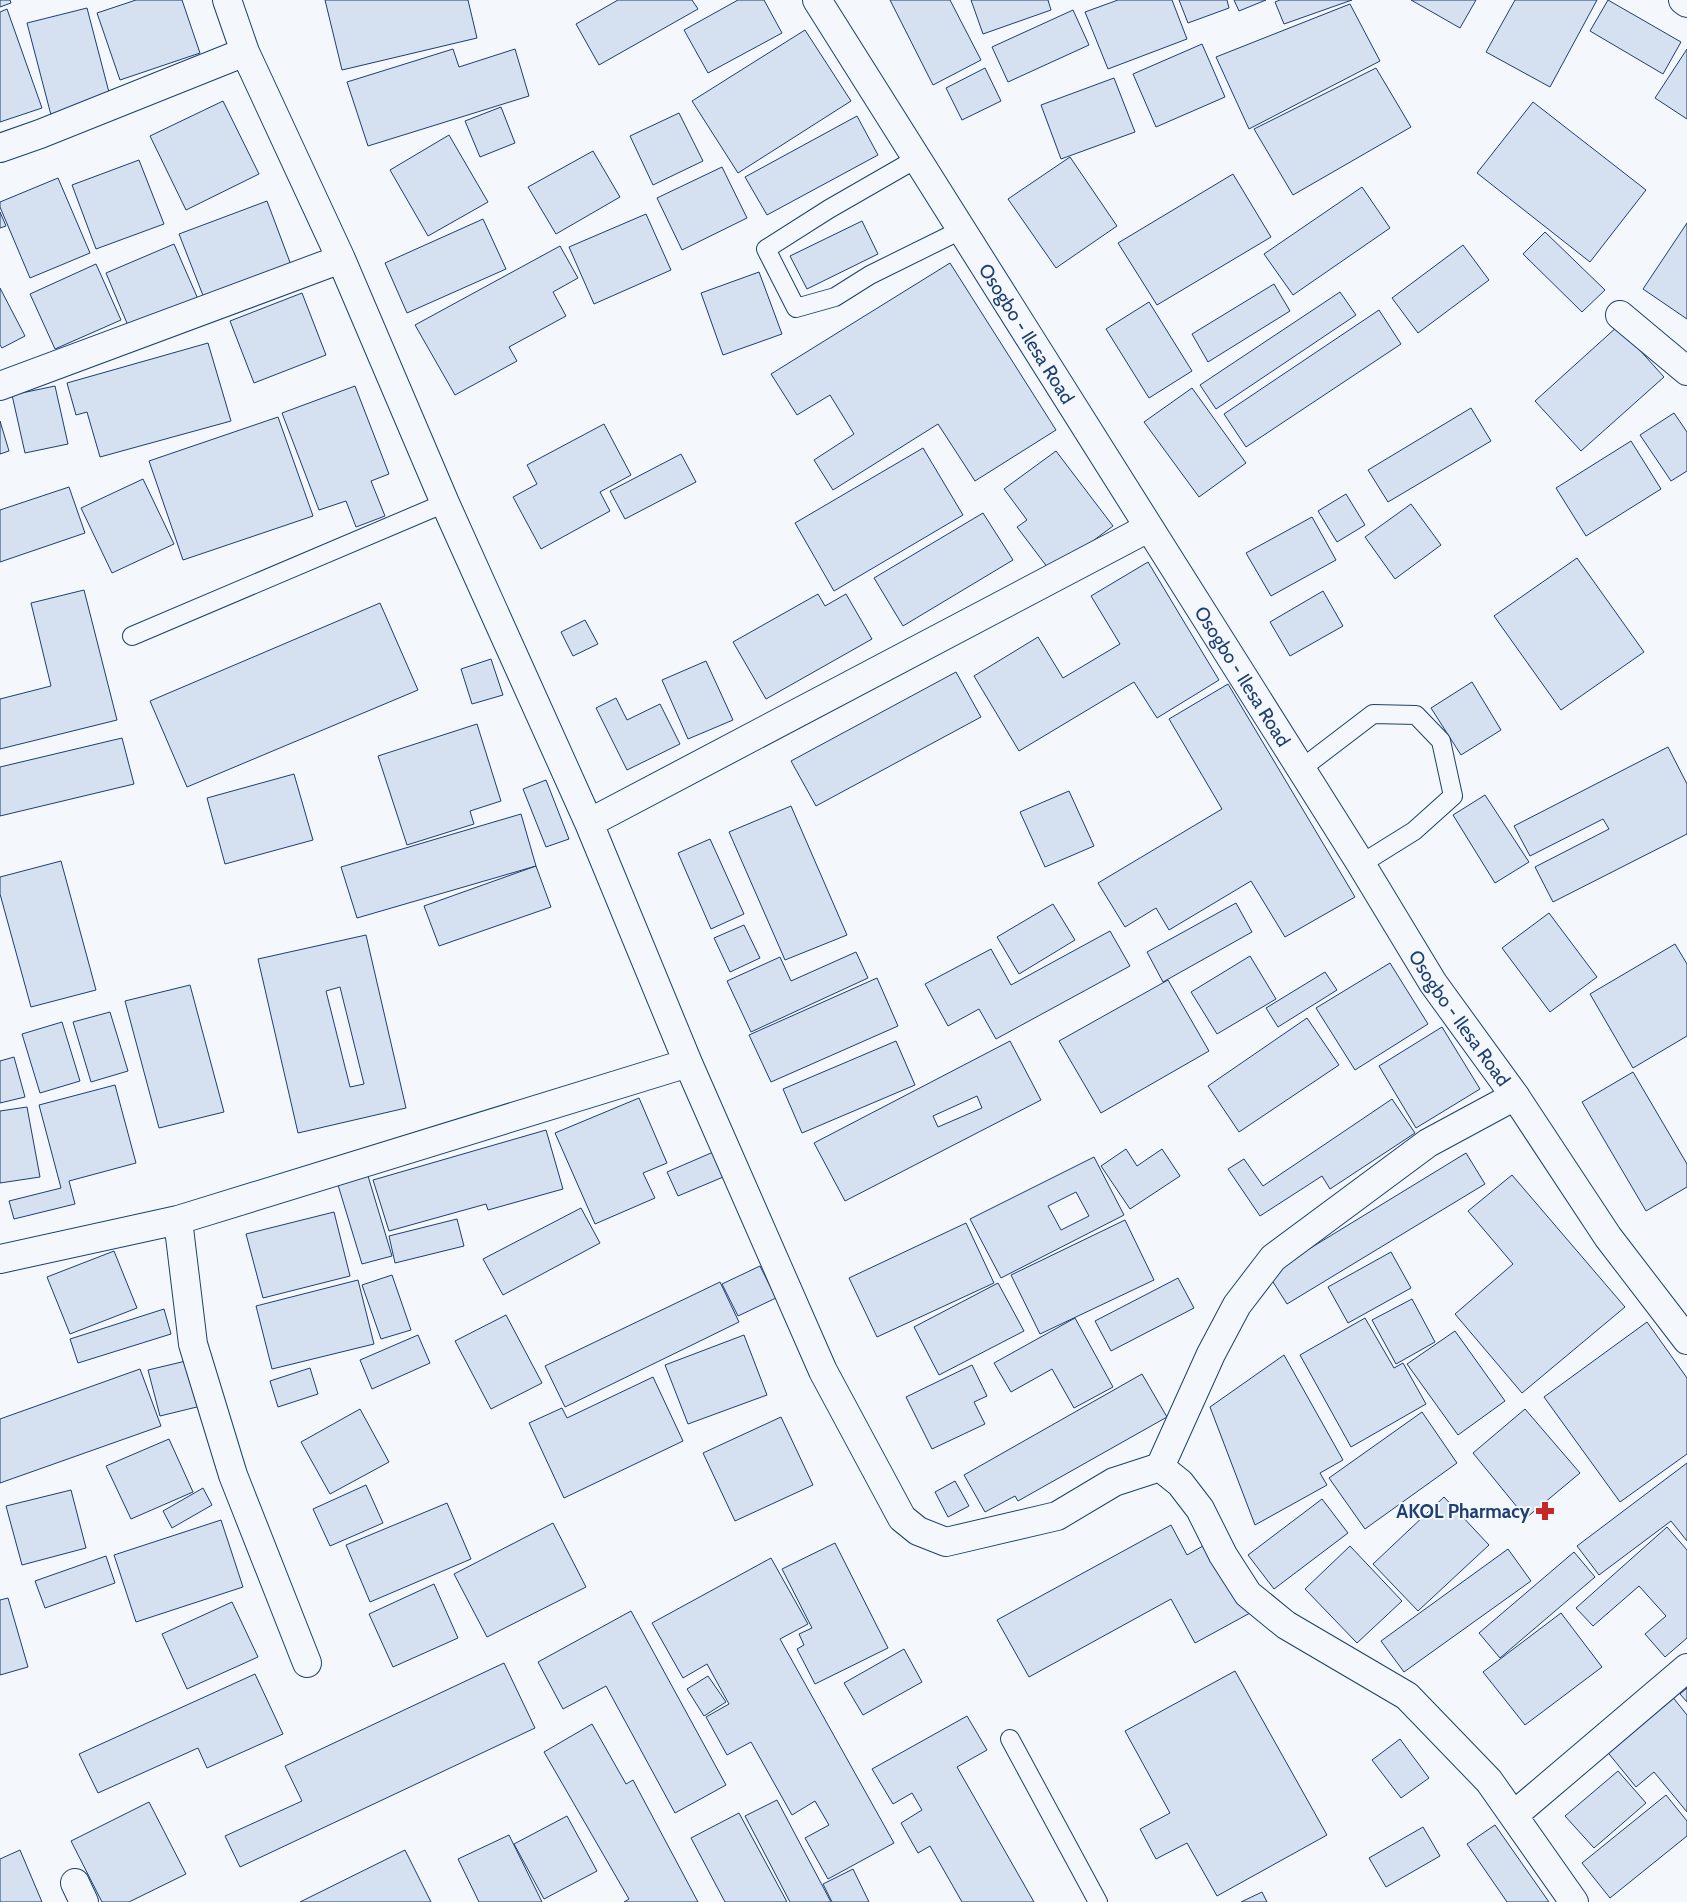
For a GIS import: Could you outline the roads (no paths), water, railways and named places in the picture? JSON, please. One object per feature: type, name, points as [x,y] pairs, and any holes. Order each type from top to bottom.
[{"type":"street","points":[[227,0],[245,52],[341,259],[445,504],[589,823],[688,1063],[823,1371],[902,1518],[918,1531],[946,1542],[1057,1516],[1114,1482],[1160,1467],[1211,1354],[1237,1305],[1273,1258],[1428,1143],[1516,1096]]},
{"type":"street","name":"Osogbo - Ilesa Road","points":[[817,0],[1361,864],[1433,983],[1516,1096],[1608,1237],[1687,1340]]},
{"type":"street","points":[[1683,0],[1687,2]]},
{"type":"street","points":[[0,148],[40,134],[245,52]]},
{"type":"street","points":[[0,386],[341,259]]},
{"type":"street","points":[[1620,315],[1687,371]]},
{"type":"street","points":[[589,823],[1148,528]]},
{"type":"street","points":[[0,1259],[178,1220],[688,1063]]},
{"type":"street","points":[[178,1220],[193,1344],[233,1475],[307,1663]]},
{"type":"street","points":[[1160,1467],[1180,1483],[1200,1509],[1223,1555],[1248,1594],[1286,1625],[1407,1696],[1490,1781],[1574,1902]]},
{"type":"street","points":[[1514,1815],[1687,1668]]},
{"type":"lane","points":[[916,159],[829,209],[766,249],[796,308],[836,297],[870,275],[961,230]]},
{"type":"lane","points":[[132,636],[445,504]]},
{"type":"lane","points":[[1301,769],[1373,714],[1416,715],[1441,741],[1452,796],[1414,831],[1361,864]]},
{"type":"lane","points":[[1010,1739],[1098,1902]]},
{"type":"place","name":"AKOL Pharmacy","points":[[1545,1511]]}]
